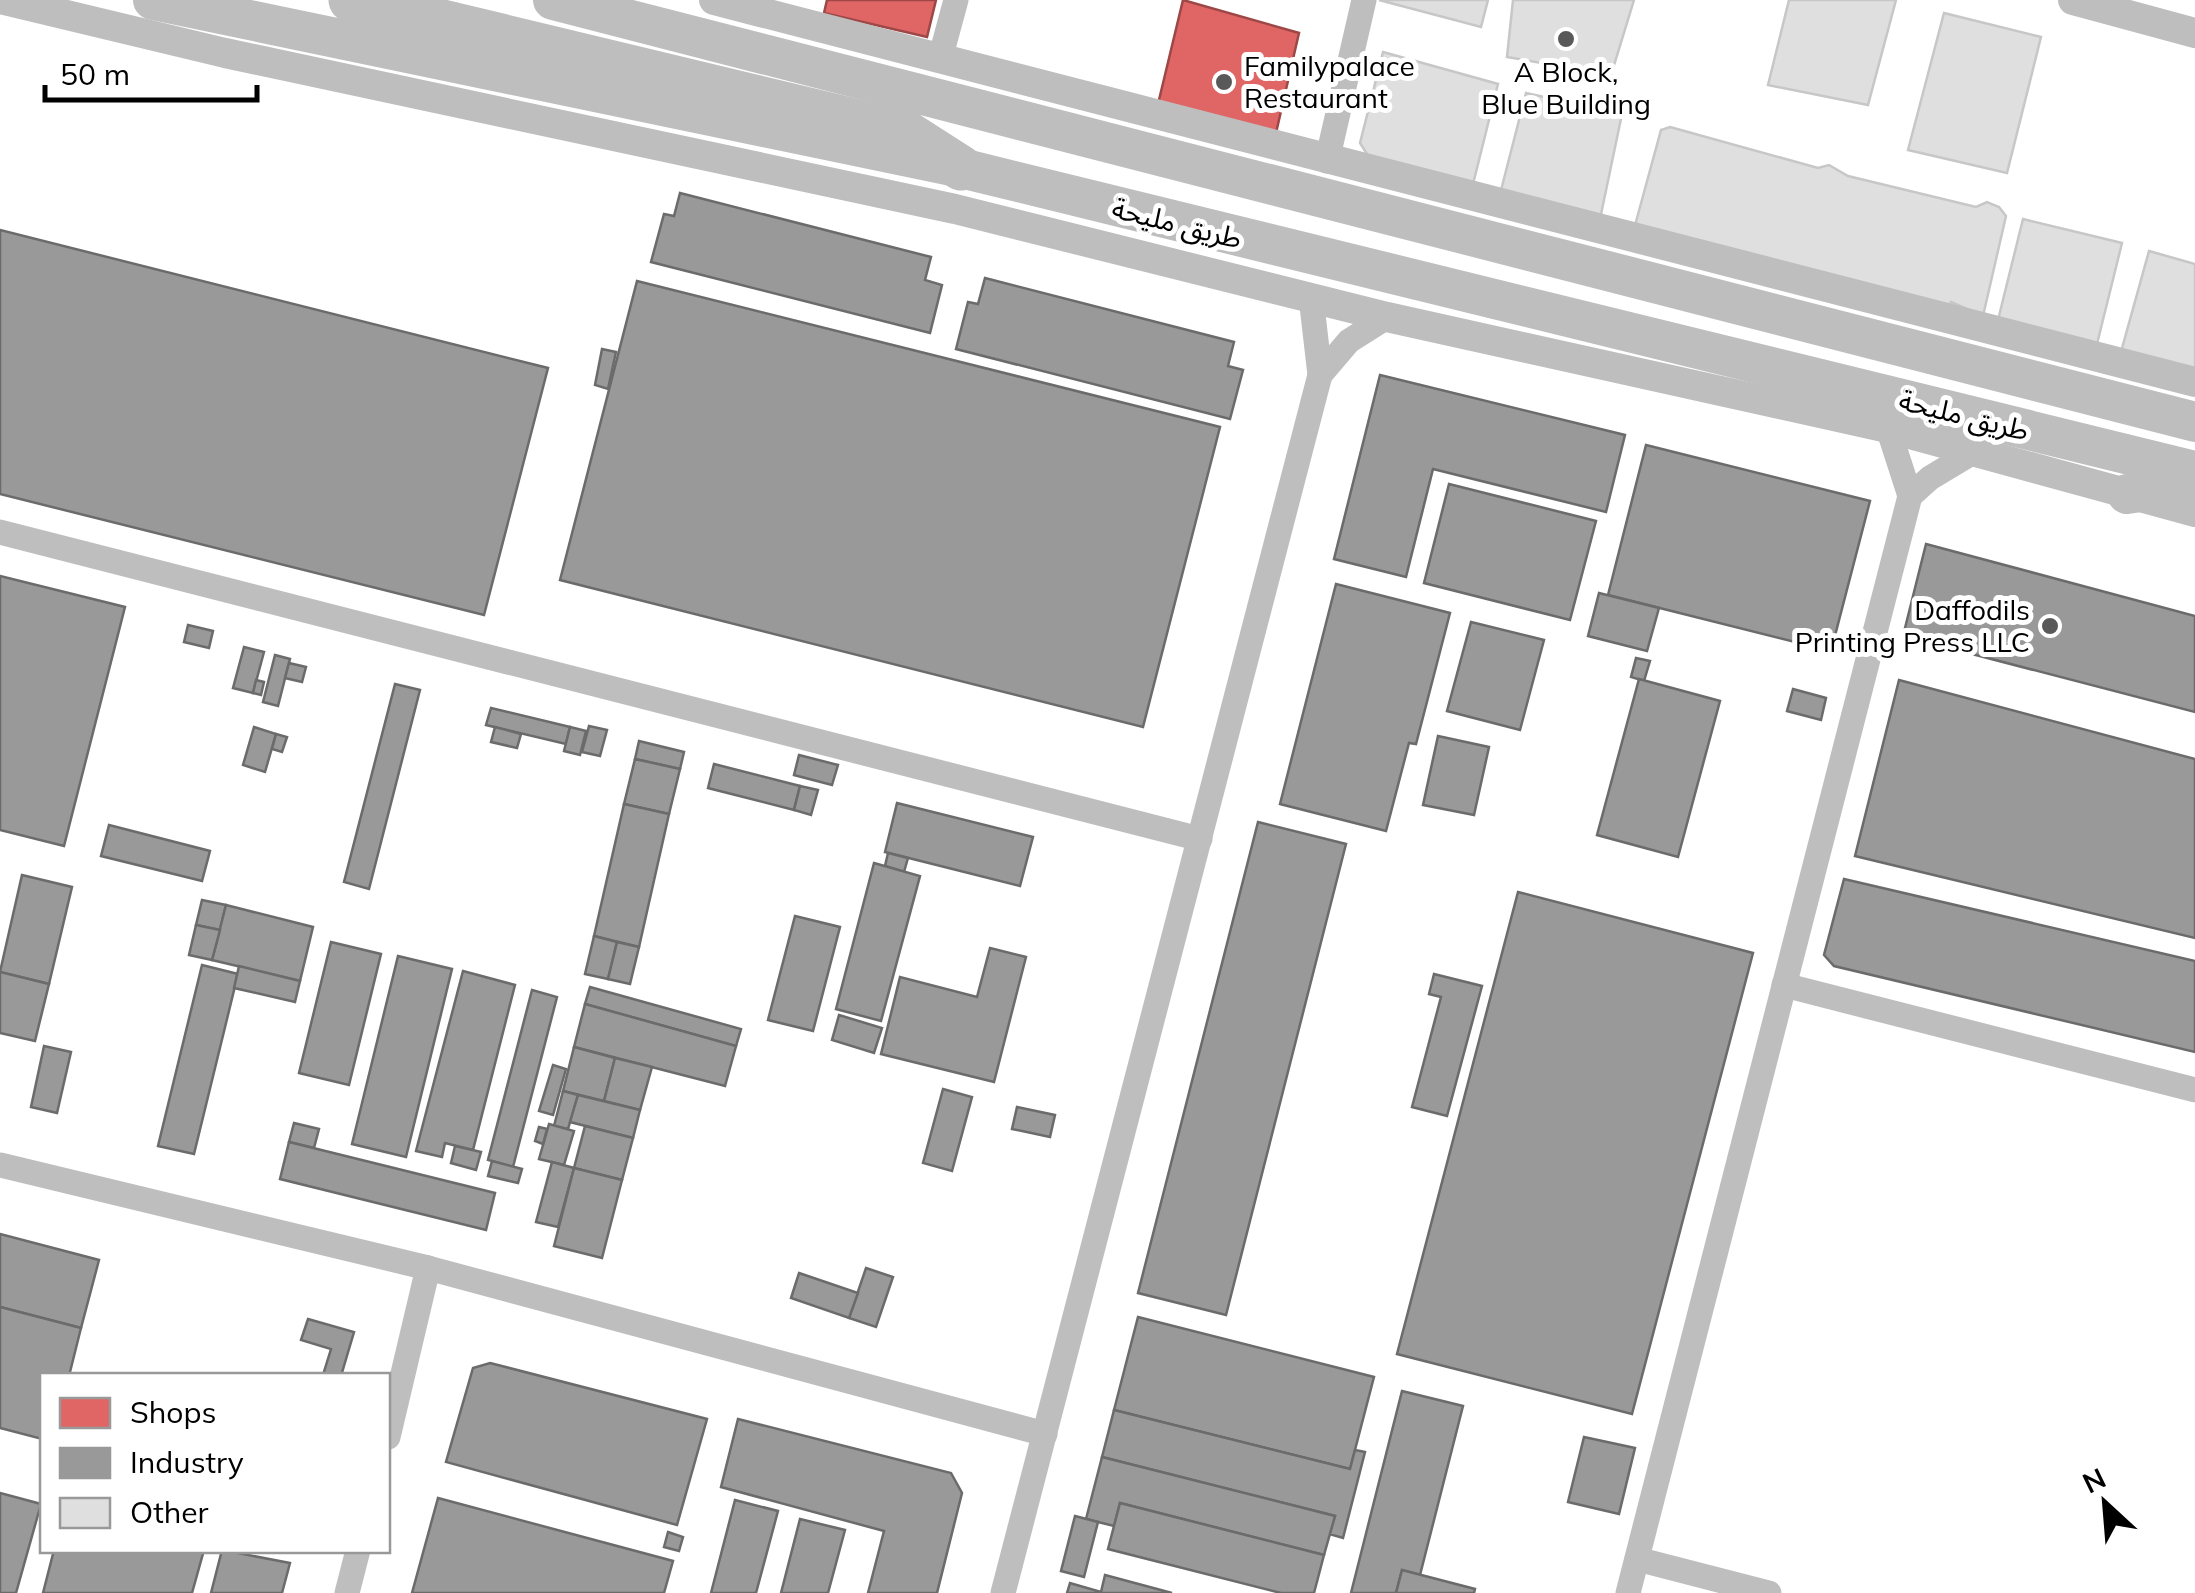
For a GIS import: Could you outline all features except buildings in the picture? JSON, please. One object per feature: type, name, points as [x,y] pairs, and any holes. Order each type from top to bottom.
[{"type":"highway","points":[[352,0],[908,134],[961,168]]},
{"type":"main road","name":"طريق مليحة","points":[[153,0],[551,86],[961,168],[2195,471]]},
{"type":"main road","name":"طريق مليحة","points":[[553,0],[2195,422]]},
{"type":"main road","points":[[2128,494],[2195,484]]},
{"type":"street","points":[[4,0],[244,57],[956,208],[1387,317],[1888,428],[2195,512]]},
{"type":"street","points":[[714,0],[2195,382]]},
{"type":"street","points":[[940,59],[956,0]]},
{"type":"street","points":[[1328,161],[1364,0]]},
{"type":"street","points":[[2073,0],[2125,7],[2195,33]]},
{"type":"street","points":[[1003,1593],[1320,375],[1311,297]]},
{"type":"street","points":[[1320,375],[1350,341],[1387,317]]},
{"type":"street","points":[[1628,1593],[1910,496],[1888,428]]},
{"type":"street","points":[[1910,496],[1930,478],[1976,450]]},
{"type":"street","points":[[0,532],[1200,839]]},
{"type":"street","points":[[1784,985],[2195,1090]]},
{"type":"street","points":[[0,1165],[428,1268],[1045,1434]]},
{"type":"street","points":[[390,1429],[428,1268]]},
{"type":"street","points":[[347,1593],[357,1553]]},
{"type":"street","points":[[1636,1559],[1768,1593]]},
{"type":"place","name":"A Block, Blue Building","points":[[1566,39]]},
{"type":"place","name":"Familypalace Restaurant","points":[[1224,82]]},
{"type":"place","name":"Daffodils Printing Press LLC","points":[[2050,626]]}]
